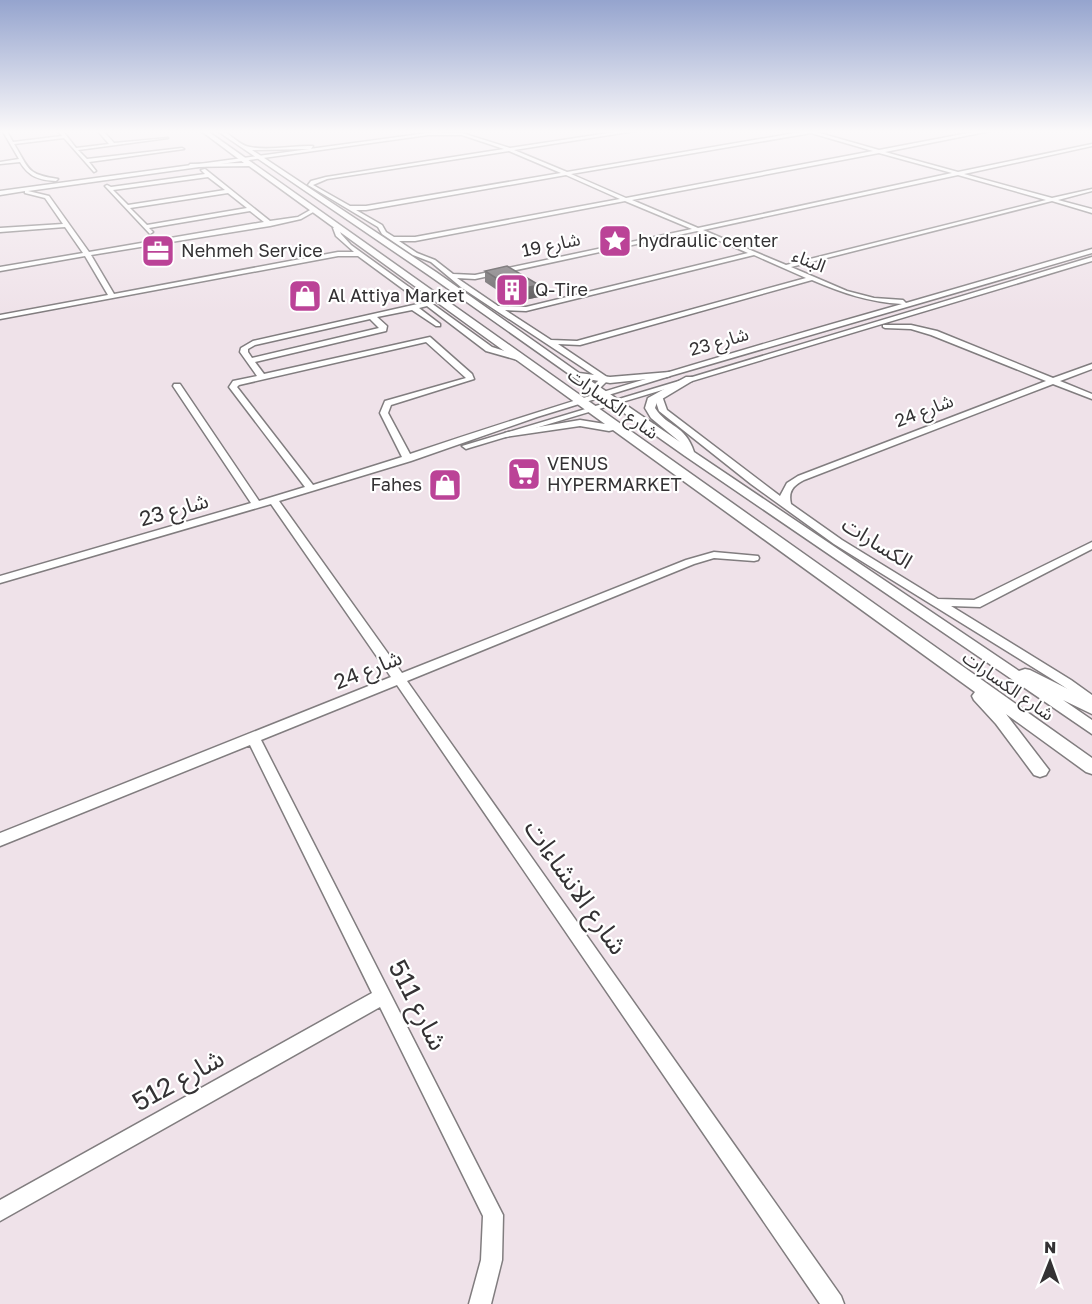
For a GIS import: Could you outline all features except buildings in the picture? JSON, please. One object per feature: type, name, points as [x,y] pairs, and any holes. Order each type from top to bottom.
[{"type":"street","points":[[2,191],[31,192],[47,197],[68,225],[112,296]]},
{"type":"street","points":[[47,197],[52,191]]},
{"type":"street","points":[[113,191],[158,243]]},
{"type":"street","points":[[127,207],[229,191],[270,224]]},
{"type":"street","name":"شارع الكسارات","points":[[285,191],[1092,767]]},
{"type":"street","name":"شارع الكسارات","points":[[308,191],[433,274],[688,454],[1092,728]]},
{"type":"street","points":[[317,191],[380,226],[387,235],[415,239],[672,191]]},
{"type":"street","points":[[346,208],[366,208],[466,191]]},
{"type":"street","name":"البناء","points":[[603,191],[845,292],[883,302],[919,301]]},
{"type":"street","name":"شارع 19","points":[[447,275],[475,277],[879,191]]},
{"type":"street","points":[[1019,191],[1092,211]]},
{"type":"street","points":[[784,267],[1089,191]]},
{"type":"street","points":[[358,214],[366,208]]},
{"type":"street","points":[[145,227],[251,209]]},
{"type":"street","points":[[0,269],[270,224],[299,218],[312,211]]},
{"type":"street","points":[[0,228],[60,214]]},
{"type":"street","points":[[348,219],[387,235],[406,247],[431,268],[433,274]]},
{"type":"street","points":[[0,228],[68,225]]},
{"type":"street","points":[[336,228],[338,235],[349,246],[494,352],[521,359]]},
{"type":"street","points":[[406,247],[415,239]]},
{"type":"street","points":[[338,254],[349,246]]},
{"type":"street","name":"شارع 23","points":[[357,475],[509,435],[585,405],[599,391],[667,374],[1092,251]]},
{"type":"street","points":[[0,317],[338,254],[364,256],[389,266]]},
{"type":"street","points":[[415,254],[433,261],[464,288],[604,379]]},
{"type":"street","points":[[495,308],[526,309],[752,254]]},
{"type":"street","name":"شارع 23","points":[[0,580],[311,489],[585,405],[613,402],[1092,259]]},
{"type":"street","points":[[464,288],[469,280],[475,277]]},
{"type":"street","points":[[549,342],[577,343],[812,278]]},
{"type":"street","name":"البناء","points":[[845,292],[856,303]]},
{"type":"street","points":[[262,377],[244,352],[245,348],[253,343],[428,304]]},
{"type":"street","points":[[932,307],[927,320],[959,341]]},
{"type":"street","points":[[414,308],[438,325]]},
{"type":"street","points":[[516,321],[516,315],[526,309]]},
{"type":"street","points":[[848,322],[860,315],[860,311]]},
{"type":"street","points":[[250,361],[382,329],[383,326],[371,316]]},
{"type":"street","points":[[863,328],[911,327],[959,341],[1092,397]]},
{"type":"street","points":[[311,489],[233,387],[236,383],[427,339],[470,379],[388,403],[384,413],[408,459]]},
{"type":"street","name":"شارع 24","points":[[786,504],[784,496],[786,489],[801,478],[1092,366]]},
{"type":"street","points":[[574,373],[604,379],[667,374]]},
{"type":"street","points":[[599,391],[604,379]]},
{"type":"street","points":[[688,454],[684,438],[652,412],[650,405],[658,396],[689,379]]},
{"type":"street","points":[[177,386],[257,505]]},
{"type":"street","name":"الكسارات","points":[[658,396],[663,411],[798,515],[1067,683],[1092,702]]},
{"type":"street","points":[[509,435],[580,423],[601,425],[627,437]]},
{"type":"street","name":"شارع الانشاءات","points":[[273,500],[833,1304]]},
{"type":"street","points":[[934,601],[976,604],[1092,545]]},
{"type":"street","name":"شارع 24","points":[[0,840],[690,562],[714,555],[754,558]]},
{"type":"street","points":[[976,604],[976,617],[982,630]]},
{"type":"street","points":[[988,657],[1092,708]]},
{"type":"street","points":[[955,670],[1002,720],[1040,770]]},
{"type":"street","name":"شارع 511","points":[[253,738],[493,1215],[495,1249],[488,1285],[480,1304]]},
{"type":"street","name":"شارع 512","points":[[0,1211],[383,996]]},
{"type":"shaded area","points":[[0,191],[1092,191],[1092,1304],[0,1304]]},
{"type":"place","name":"hydraulic center","points":[[615,241]]},
{"type":"place","name":"Nehmeh Service","points":[[158,251]]},
{"type":"place","name":"Q-Tire","points":[[512,290]]},
{"type":"place","name":"Al Attiya Market","points":[[305,296]]},
{"type":"place","name":"VENUS HYPERMARKET","points":[[524,474]]},
{"type":"place","name":"Fahes","points":[[445,485]]}]
